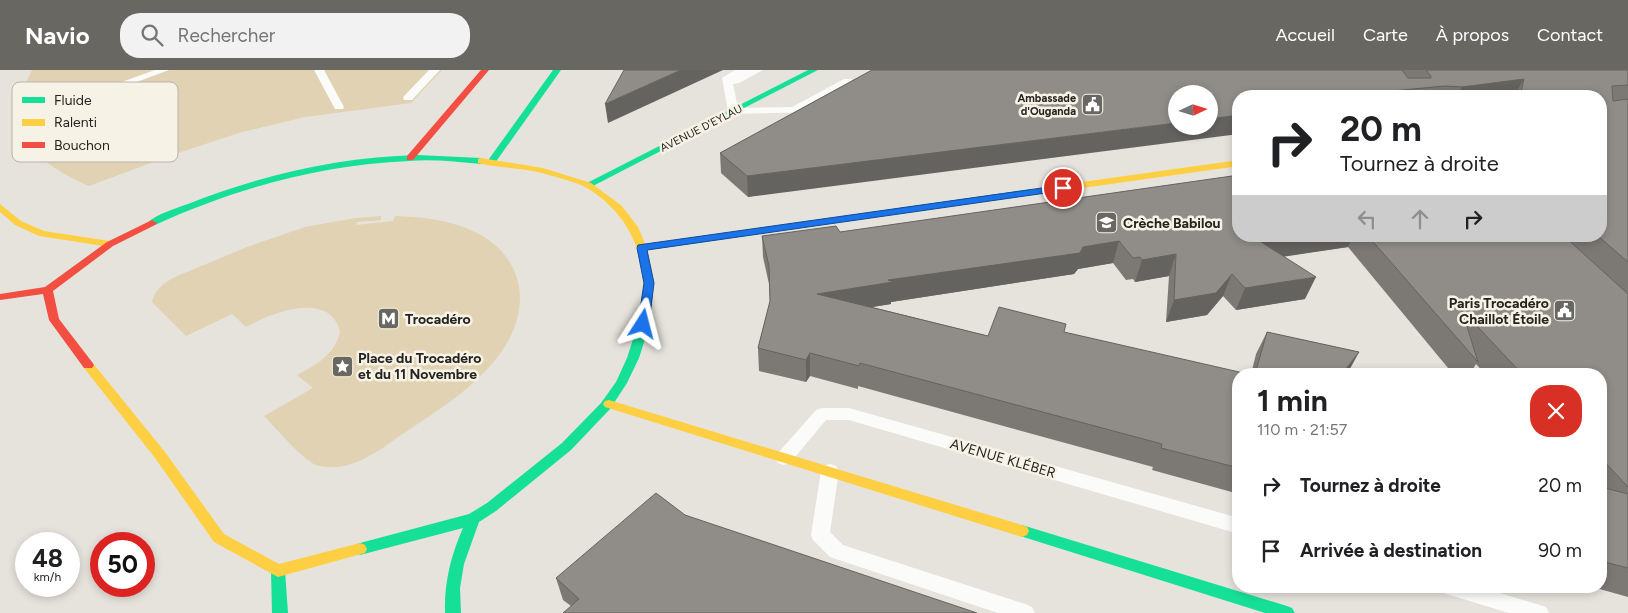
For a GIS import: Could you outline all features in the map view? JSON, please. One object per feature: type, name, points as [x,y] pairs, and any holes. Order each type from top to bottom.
[{"type":"main road","points":[[410,158],[485,70]]},
{"type":"main road","points":[[492,161],[557,70]]},
{"type":"main road","name":"AVENUE D'EYLAU","points":[[588,185],[814,70]]},
{"type":"main road","points":[[0,297],[48,290],[110,244],[186,207],[228,191],[263,181],[337,165],[410,158],[492,161],[543,170],[588,185],[619,208],[633,226],[642,248],[649,283],[646,314],[634,356],[609,404],[580,437],[541,469],[474,518],[278,571],[219,538],[160,454],[82,358],[54,320],[48,290]]},
{"type":"main road","points":[[642,248],[1232,164]]},
{"type":"main road","points":[[0,207],[20,225],[32,230],[69,239],[110,244]]},
{"type":"main road","points":[[609,404],[830,471],[1231,605],[1287,613]]},
{"type":"main road","points":[[453,613],[450,592],[458,551],[474,518]]},
{"type":"main road","points":[[278,571],[280,613]]},
{"type":"lane","points":[[123,82],[144,74],[164,70]]},
{"type":"lane","points":[[318,70],[339,107]]},
{"type":"lane","points":[[408,98],[435,70]]},
{"type":"lane","points":[[743,70],[727,78],[733,111],[812,111],[862,84]]},
{"type":"lane","points":[[728,85],[758,70]]},
{"type":"lane","points":[[790,112],[848,80]]},
{"type":"lane","name":"AVENUE KLÉBER","points":[[784,458],[822,414],[850,414],[1232,524]]},
{"type":"lane","points":[[830,471],[820,535],[837,551],[1025,613]]},
{"type":"lane","points":[[1471,593],[1539,613]]},
{"type":"shaded area","points":[[32,70],[442,70],[411,103],[305,117],[242,132],[178,153],[178,82],[27,82]]},
{"type":"shaded area","points":[[47,162],[153,162],[89,186]]},
{"type":"shaded area","points":[[381,216],[381,220],[357,222],[356,225],[393,221],[395,216],[422,218],[457,225],[485,238],[500,250],[511,264],[517,279],[520,296],[518,314],[512,333],[502,351],[482,375],[459,395],[366,458],[344,466],[319,466],[306,459],[264,416],[313,388],[297,375],[318,363],[334,346],[340,331],[334,318],[324,311],[312,308],[298,308],[270,316],[246,327],[232,314],[186,336],[152,302],[153,297],[171,279],[247,247],[305,227],[356,218]]},
{"type":"building","points":[[624,70],[681,70],[605,104]]},
{"type":"building","points":[[872,70],[1402,70],[1408,78],[1431,78],[1426,70],[1628,70],[1628,85],[1612,86],[1613,101],[1628,99],[1628,262],[1605,242],[1607,242],[1607,90],[1521,90],[1524,79],[1462,87],[1445,86],[1403,90],[1232,90],[1232,116],[1218,118],[1218,85],[1168,85],[1168,124],[747,176],[720,153]]},
{"type":"building","points":[[1232,176],[1232,242],[1261,242],[1316,277],[1245,288],[1232,274],[1216,293],[1174,300],[1176,254],[1142,260],[1140,257],[1133,258],[1119,241],[1083,247],[1080,253],[888,280],[893,282],[817,294],[988,336],[999,307],[1066,324],[1064,332],[1232,370],[1232,466],[1161,448],[1162,444],[860,363],[859,366],[810,353],[806,360],[758,348],[770,301],[769,266],[762,236],[836,226],[840,232]]},
{"type":"building","points":[[1373,242],[1571,242],[1628,294],[1628,487],[1607,464],[1607,368],[1516,368],[1462,310],[1478,362]]},
{"type":"building","points":[[1267,332],[1359,352],[1347,368],[1257,368]]},
{"type":"building","points":[[1607,489],[1628,494],[1628,568],[1607,563]]},
{"type":"building","points":[[656,493],[685,515],[977,613],[563,613],[579,599],[556,578]]},
{"type":"traffic: fast","points":[[492,161],[557,70]]},
{"type":"traffic: fast","points":[[588,185],[814,70]]},
{"type":"traffic: fast","points":[[152,223],[182,209],[245,186],[310,170],[343,164],[409,158],[481,161]]},
{"type":"traffic: fast","points":[[642,248],[1032,192]]},
{"type":"traffic: fast","points":[[360,549],[474,518],[491,507],[567,447],[606,406],[621,383],[633,358],[642,330],[647,299]]},
{"type":"traffic: fast","points":[[453,613],[454,576],[464,541],[474,518]]},
{"type":"traffic: fast","points":[[1022,531],[1287,613]]},
{"type":"traffic: fast","points":[[278,571],[280,613]]},
{"type":"traffic: slow","points":[[481,161],[543,171],[588,185],[619,208],[633,227],[642,248],[649,283],[647,299]]},
{"type":"traffic: slow","points":[[1032,192],[1232,164]]},
{"type":"traffic: slow","points":[[0,207],[18,223],[42,234],[110,244]]},
{"type":"traffic: slow","points":[[88,365],[160,455],[219,538],[278,571],[360,549]]},
{"type":"traffic: slow","points":[[609,404],[1022,531]]},
{"type":"traffic: jam","points":[[410,158],[485,70]]},
{"type":"traffic: jam","points":[[0,297],[48,290],[110,244],[152,223]]},
{"type":"traffic: jam","points":[[48,290],[54,320],[88,365]]},
{"type":"place","name":"Ambassade d'Ouganda","points":[[1092,104]]},
{"type":"place","name":"Crèche Babilou","points":[[1107,223]]},
{"type":"place","name":"Paris Trocadéro Chaillot Étoile","points":[[1565,311]]},
{"type":"place","name":"Trocadéro","points":[[389,319]]},
{"type":"place","name":"Place du Trocadéro et du 11 Novembre","points":[[342,366]]},
{"type":"route","points":[[643,324],[646,314],[649,283],[642,248],[1063,188]]}]
